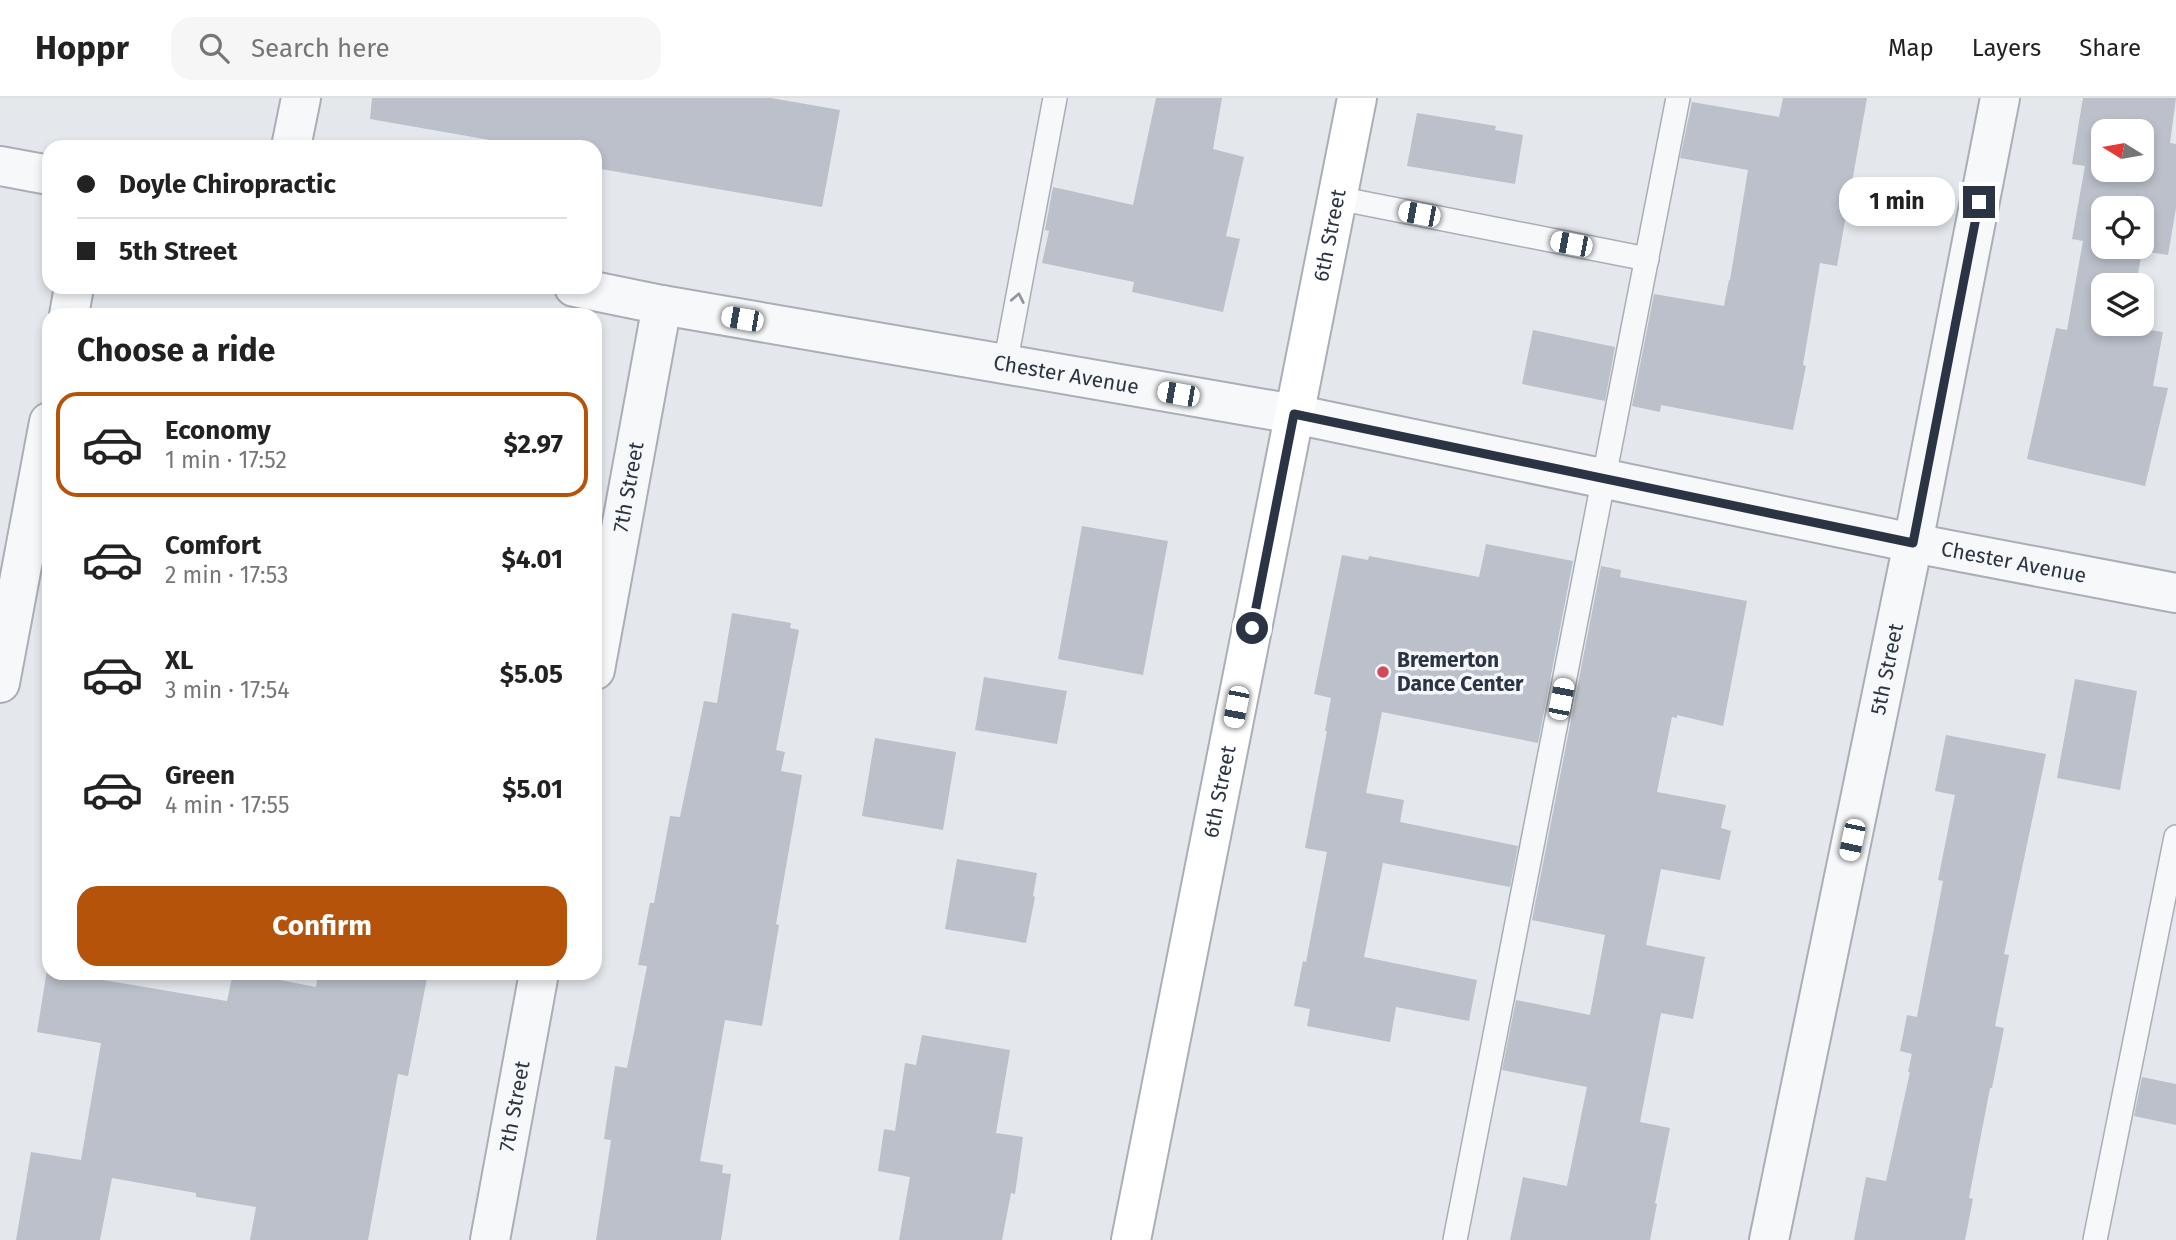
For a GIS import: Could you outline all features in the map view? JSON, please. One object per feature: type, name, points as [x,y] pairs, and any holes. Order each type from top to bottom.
[{"type":"main road","name":"6th Street","points":[[1131,1240],[1357,98]]},
{"type":"street","points":[[292,140],[301,98]]},
{"type":"street","name":"5th Street","points":[[1769,1240],[1913,543],[2000,98]]},
{"type":"street","points":[[0,166],[42,174]]},
{"type":"street","name":"Chester Avenue","points":[[602,292],[1294,414],[1913,543],[2176,593]]},
{"type":"street","name":"7th Street","points":[[602,632],[662,304]]},
{"type":"street","points":[[0,683],[42,459]]},
{"type":"street","name":"7th Street","points":[[491,1240],[539,980]]},
{"type":"lane","points":[[1005,365],[1055,98]]},
{"type":"lane","points":[[1455,1240],[1678,98]]},
{"type":"lane","points":[[1337,198],[1647,258]]},
{"type":"lane","points":[[2095,1240],[2176,837]]},
{"type":"building","points":[[372,98],[771,98],[840,110],[822,207],[602,169],[602,140],[490,140],[370,119]]},
{"type":"building","points":[[1156,98],[1222,98],[1213,149],[1244,157],[1226,236],[1240,239],[1223,312],[1132,292],[1134,282],[1042,263],[1049,231],[1045,230],[1053,187],[1133,205]]},
{"type":"building","points":[[1783,98],[1867,98],[1837,266],[1820,263],[1803,365],[1806,366],[1793,430],[1661,405],[1660,412],[1632,406],[1654,294],[1724,306],[1730,280],[1748,170],[1680,158],[1692,102],[1779,117]]},
{"type":"building","points":[[2083,98],[2176,98],[2170,143],[2176,144],[2176,208],[2168,255],[2154,253],[2154,196],[2091,196],[2091,259],[2141,259],[2138,273],[2091,273],[2091,336],[2154,336],[2154,331],[2163,332],[2153,386],[2168,388],[2145,486],[2027,459],[2056,328],[2067,330],[2083,241],[2072,239],[2085,166],[2072,164]]},
{"type":"building","points":[[1417,113],[1496,126],[1495,130],[1523,135],[1515,184],[1407,166]]},
{"type":"building","points":[[1533,330],[1615,347],[1605,401],[1522,384]]},
{"type":"building","points":[[1082,526],[1168,541],[1143,675],[1058,659]]},
{"type":"building","points":[[1486,544],[1573,561],[1538,743],[1382,712],[1366,793],[1404,800],[1400,822],[1518,846],[1510,887],[1383,863],[1364,957],[1477,980],[1469,1021],[1396,1007],[1390,1042],[1307,1026],[1310,1009],[1294,1006],[1303,961],[1306,962],[1327,852],[1305,848],[1331,698],[1314,694],[1342,555],[1368,560],[1369,556],[1479,577]]},
{"type":"building","points":[[1601,566],[1621,570],[1620,577],[1747,601],[1723,726],[1677,715],[1677,718],[1672,717],[1657,792],[1726,805],[1721,828],[1731,831],[1720,880],[1661,869],[1646,945],[1705,957],[1693,1019],[1661,1013],[1640,1122],[1670,1128],[1650,1240],[1510,1240],[1523,1177],[1567,1186],[1587,1087],[1502,1070],[1516,1000],[1590,1015],[1605,935],[1532,920]]},
{"type":"building","points":[[732,613],[791,623],[790,628],[799,630],[776,750],[785,752],[781,771],[802,775],[776,924],[779,925],[762,1026],[725,1020],[700,1161],[723,1165],[722,1173],[731,1174],[721,1240],[596,1240],[611,1140],[604,1139],[615,1066],[627,1068],[647,966],[638,965],[650,903],[654,903],[670,816],[680,817],[704,701],[717,703]]},
{"type":"building","points":[[984,677],[1067,691],[1057,744],[975,730]]},
{"type":"building","points":[[2075,679],[2137,691],[2120,790],[2057,778]]},
{"type":"building","points":[[1946,735],[2046,754],[2004,954],[2009,955],[1995,1026],[2004,1028],[1969,1198],[1973,1199],[1965,1240],[1854,1240],[1866,1177],[1886,1181],[1910,1072],[1912,1054],[1900,1051],[1907,1015],[1917,1017],[1943,881],[1938,880],[1955,795],[1935,791]]},
{"type":"building","points":[[875,738],[956,752],[943,830],[862,816]]},
{"type":"building","points":[[957,859],[1037,873],[1026,943],[945,929]]},
{"type":"building","points":[[45,980],[103,980],[227,1001],[232,980],[280,980],[316,987],[317,980],[427,980],[408,1076],[398,1074],[368,1240],[250,1240],[256,1207],[112,1178],[100,1240],[16,1240],[31,1152],[81,1160],[101,1043],[37,1032]]},
{"type":"building","points":[[922,1035],[1010,1050],[996,1133],[1023,1137],[1015,1194],[1011,1193],[1002,1240],[899,1240],[910,1177],[878,1171],[884,1129],[895,1131],[905,1063],[916,1065]]},
{"type":"building","points":[[2142,1077],[2176,1084],[2176,1125],[2134,1116]]},
{"type":"place","name":"Bremerton Dance Center","points":[[1383,672]]},
{"type":"route","points":[[1252,628],[1294,414],[1913,543],[1979,202]]}]
